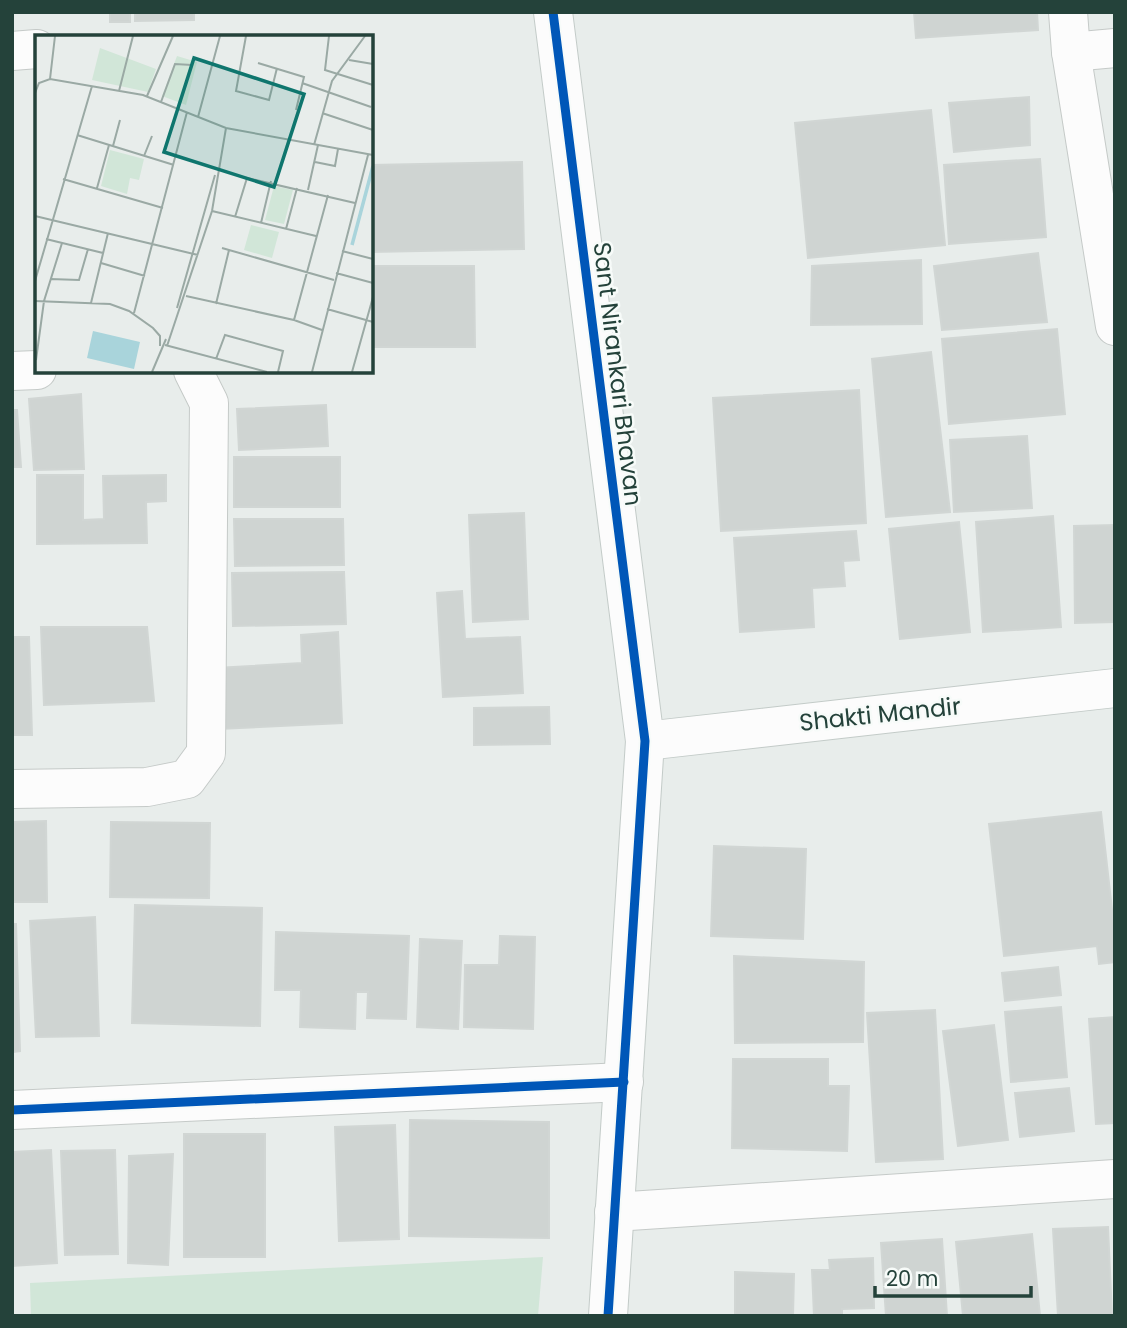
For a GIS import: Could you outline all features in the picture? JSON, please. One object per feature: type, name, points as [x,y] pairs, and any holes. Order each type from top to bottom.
[{"type":"street","name":"Sant Nirankari Bhavan","points":[[553,12],[645,740],[608,1316]]},
{"type":"street","points":[[1068,12],[1071,52],[1115,326]]},
{"type":"street","points":[[1071,52],[1115,48]]},
{"type":"street","points":[[12,51],[35,49]]},
{"type":"street","points":[[12,371],[35,370]]},
{"type":"street","points":[[12,789],[147,787],[187,779],[206,753],[209,403],[194,373]]},
{"type":"street","name":"Shakti Mandir","points":[[645,740],[1115,688]]},
{"type":"street","points":[[12,1110],[624,1082]]},
{"type":"street","points":[[614,1212],[1115,1180]]},
{"type":"green space","points":[[543,1257],[538,1316],[31,1316],[30,1283]]},
{"type":"building","points":[[110,12],[130,12],[130,22],[110,22]]},
{"type":"building","points":[[135,12],[194,12],[194,20],[135,21]]},
{"type":"building","points":[[914,12],[1037,12],[1038,30],[916,38]]},
{"type":"building","points":[[1029,97],[1030,145],[954,152],[949,103]]},
{"type":"building","points":[[931,110],[945,245],[808,258],[795,123]]},
{"type":"building","points":[[1040,159],[1046,237],[949,244],[944,165]]},
{"type":"building","points":[[522,162],[524,249],[373,252],[373,165]]},
{"type":"building","points":[[1038,253],[1047,322],[942,330],[934,266]]},
{"type":"building","points":[[921,260],[922,324],[811,325],[812,266]]},
{"type":"building","points":[[373,266],[474,266],[475,347],[373,347]]},
{"type":"building","points":[[1057,329],[1065,414],[949,424],[942,339]]},
{"type":"building","points":[[931,352],[950,512],[886,517],[872,359]]},
{"type":"building","points":[[859,390],[866,523],[721,531],[713,398]]},
{"type":"building","points":[[81,394],[84,469],[34,470],[29,399]]},
{"type":"building","points":[[326,405],[328,446],[239,450],[237,409]]},
{"type":"building","points":[[12,410],[17,410],[21,467],[12,467]]},
{"type":"building","points":[[1027,436],[1032,508],[954,512],[950,440]]},
{"type":"building","points":[[234,457],[340,457],[340,507],[234,507]]},
{"type":"building","points":[[37,475],[83,475],[83,520],[104,519],[103,476],[166,475],[166,501],[146,502],[147,543],[37,544]]},
{"type":"building","points":[[524,513],[528,619],[473,622],[469,515]]},
{"type":"building","points":[[1053,516],[1061,627],[983,632],[976,522]]},
{"type":"building","points":[[234,519],[343,519],[344,565],[235,566]]},
{"type":"building","points":[[959,522],[970,632],[900,639],[889,529]]},
{"type":"building","points":[[1115,525],[1115,622],[1075,623],[1074,526]]},
{"type":"building","points":[[856,531],[859,560],[843,561],[845,586],[812,588],[814,627],[740,632],[734,538]]},
{"type":"building","points":[[344,572],[346,624],[233,626],[232,573]]},
{"type":"building","points":[[462,591],[465,639],[520,637],[523,693],[443,697],[437,593]]},
{"type":"building","points":[[41,627],[147,627],[154,701],[44,705]]},
{"type":"building","points":[[338,632],[342,723],[219,729],[216,668],[302,663],[301,635]]},
{"type":"building","points":[[12,637],[29,637],[32,735],[12,735]]},
{"type":"building","points":[[549,707],[550,744],[474,745],[474,708]]},
{"type":"building","points":[[1101,812],[1115,936],[1115,962],[1099,964],[1097,946],[1004,956],[989,824]]},
{"type":"building","points":[[46,821],[47,902],[12,902],[12,822]]},
{"type":"building","points":[[111,822],[210,823],[209,898],[110,897]]},
{"type":"building","points":[[714,846],[806,849],[803,939],[711,936]]},
{"type":"building","points":[[135,905],[262,908],[260,1026],[132,1023]]},
{"type":"building","points":[[95,917],[99,1036],[36,1037],[30,921]]},
{"type":"building","points":[[12,924],[16,924],[20,1051],[12,1052]]},
{"type":"building","points":[[276,932],[409,936],[406,1019],[367,1018],[368,992],[356,992],[355,1029],[300,1027],[301,990],[275,990]]},
{"type":"building","points":[[500,936],[535,937],[533,1029],[464,1027],[465,965],[499,965]]},
{"type":"building","points":[[420,939],[462,941],[458,1029],[417,1027]]},
{"type":"building","points":[[734,956],[864,962],[863,1042],[735,1043]]},
{"type":"building","points":[[1058,967],[1061,995],[1005,1001],[1002,973]]},
{"type":"building","points":[[1061,1007],[1067,1077],[1011,1082],[1005,1012]]},
{"type":"building","points":[[935,1010],[943,1159],[876,1162],[867,1013]]},
{"type":"building","points":[[1115,1017],[1115,1123],[1096,1124],[1089,1019]]},
{"type":"building","points":[[994,1025],[1008,1140],[958,1146],[943,1031]]},
{"type":"building","points":[[733,1059],[828,1059],[828,1086],[849,1086],[847,1151],[732,1148]]},
{"type":"building","points":[[1069,1088],[1074,1131],[1020,1137],[1015,1093]]},
{"type":"building","points":[[410,1120],[549,1122],[549,1238],[409,1236]]},
{"type":"building","points":[[395,1125],[399,1239],[339,1241],[335,1127]]},
{"type":"building","points":[[184,1134],[265,1134],[265,1257],[184,1257]]},
{"type":"building","points":[[51,1150],[57,1263],[12,1266],[12,1152]]},
{"type":"building","points":[[115,1150],[118,1254],[65,1255],[61,1151]]},
{"type":"building","points":[[173,1154],[168,1265],[128,1263],[129,1156]]},
{"type":"building","points":[[1108,1227],[1112,1316],[1058,1316],[1053,1229]]},
{"type":"building","points":[[1032,1234],[1040,1316],[963,1316],[956,1242]]},
{"type":"building","points":[[942,1239],[947,1316],[886,1316],[881,1243]]},
{"type":"building","points":[[873,1258],[874,1308],[842,1309],[842,1316],[814,1316],[812,1270],[830,1270],[829,1260]]},
{"type":"building","points":[[735,1272],[794,1274],[793,1316],[735,1316]]},
{"type":"cycle path","points":[[553,12],[645,741],[608,1316]]},
{"type":"cycle path","points":[[12,1110],[624,1082]]}]
